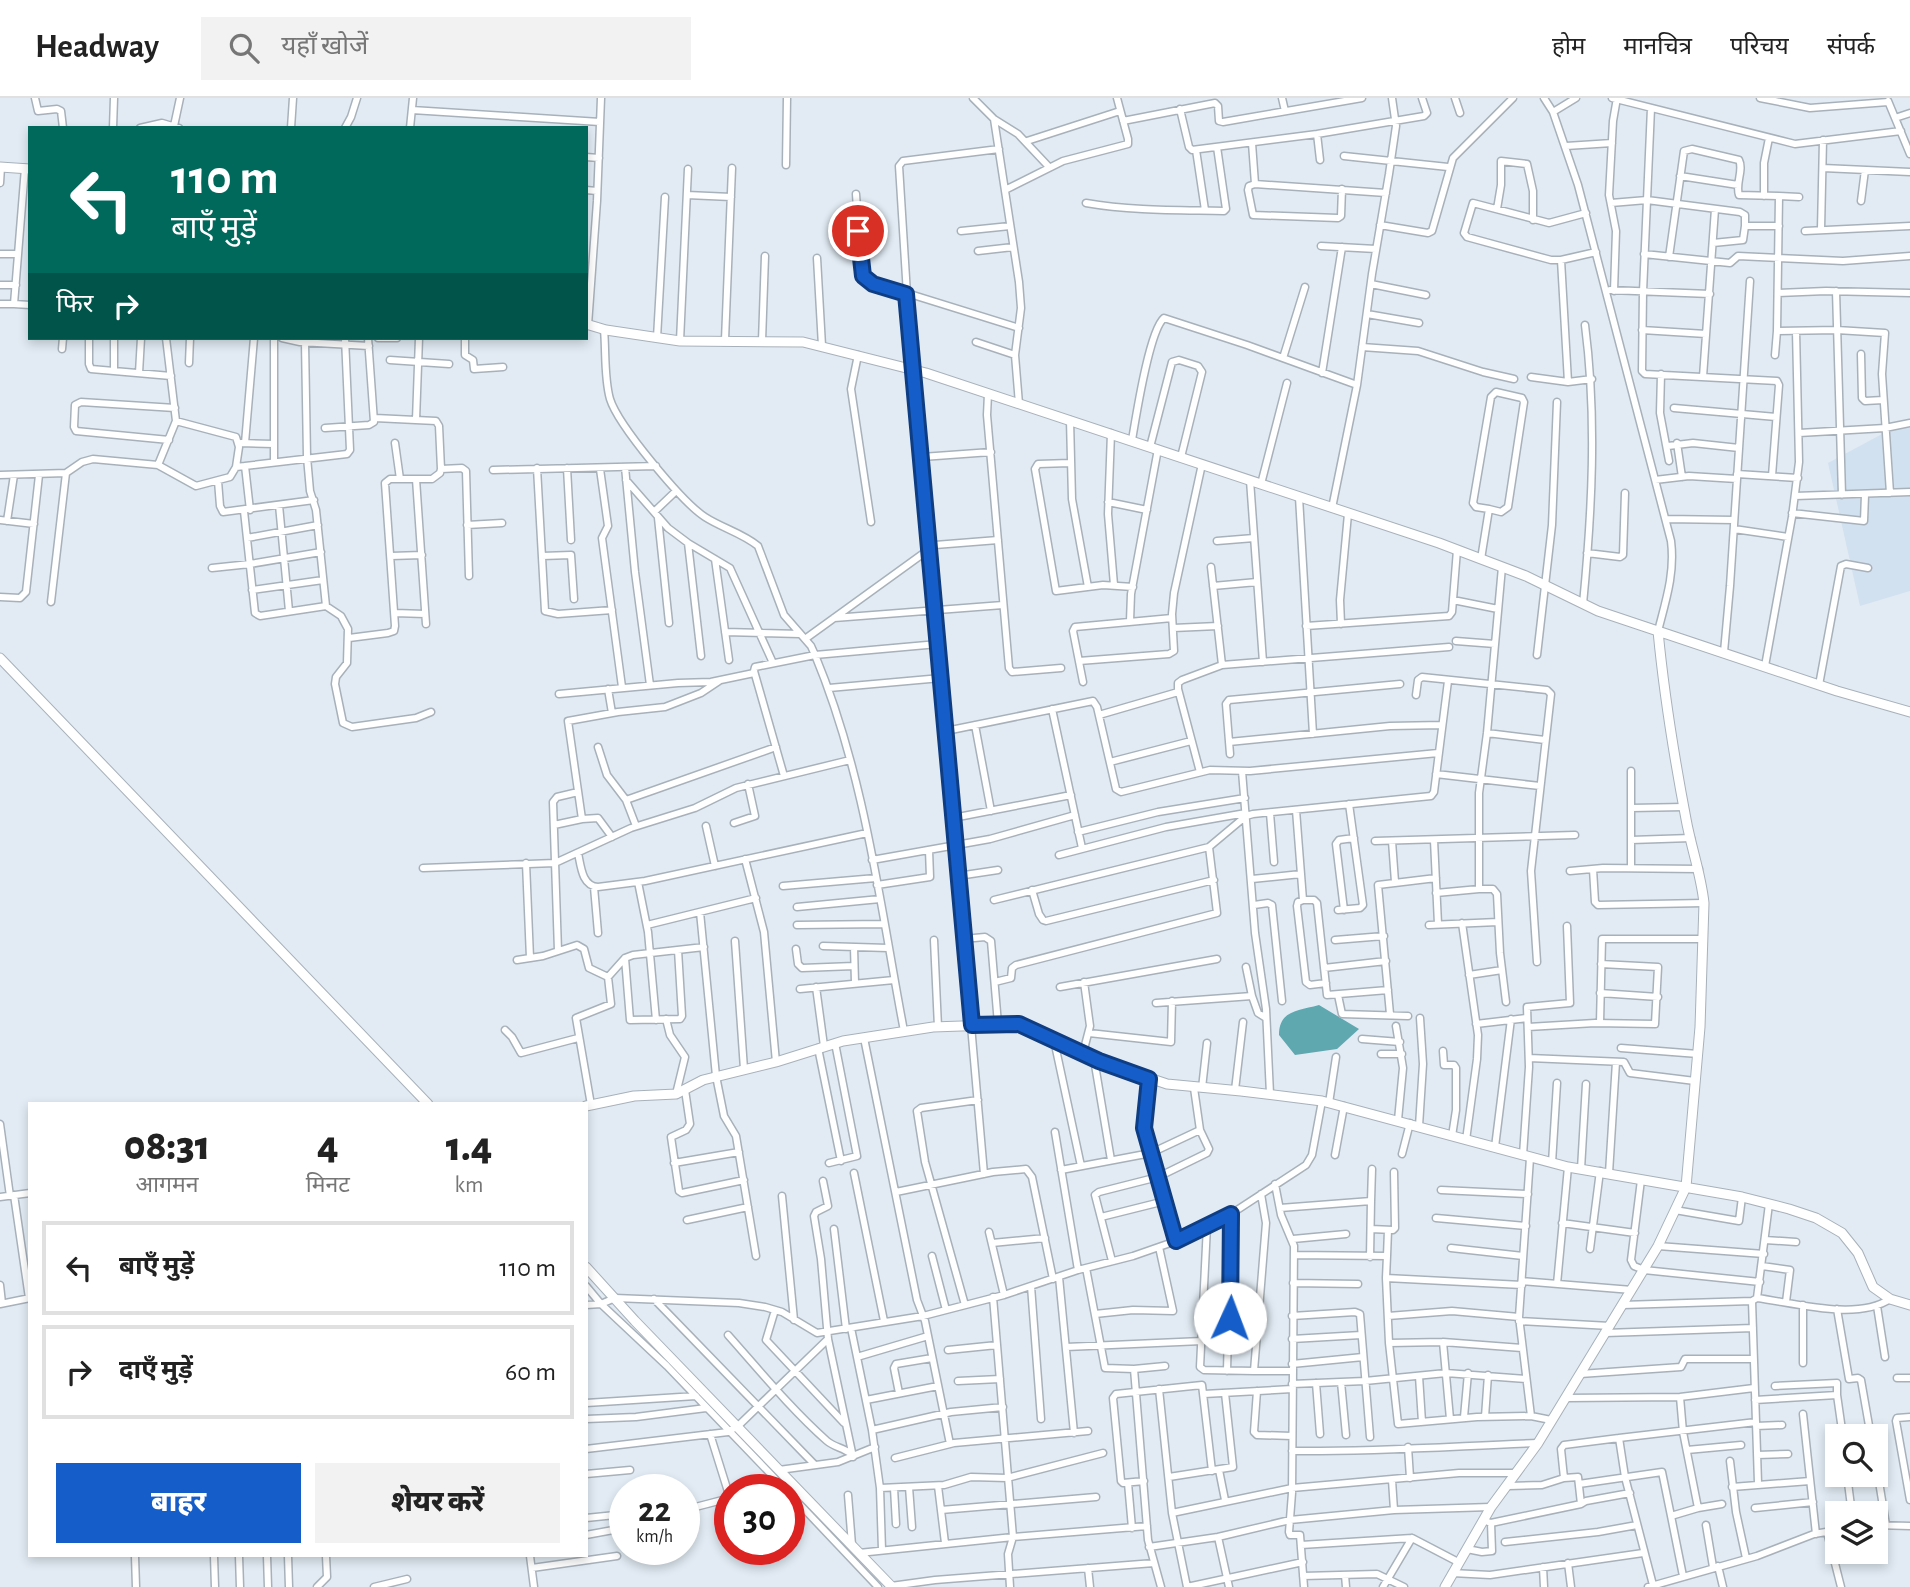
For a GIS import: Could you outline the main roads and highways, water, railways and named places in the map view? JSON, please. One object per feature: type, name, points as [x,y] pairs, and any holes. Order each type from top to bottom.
[{"type":"water","points":[[1319,1005],[1359,1029],[1337,1049],[1295,1055],[1279,1035],[1282,1021],[1291,1013]]}]
